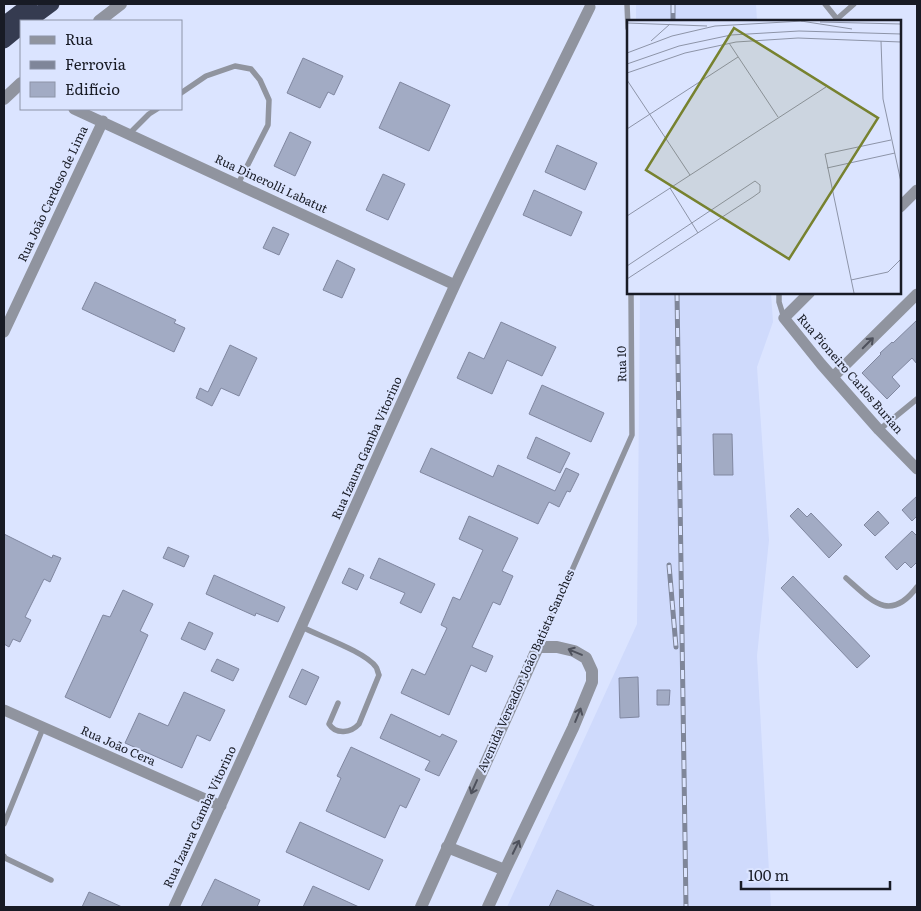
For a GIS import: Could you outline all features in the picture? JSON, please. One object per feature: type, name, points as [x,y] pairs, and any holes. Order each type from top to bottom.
[{"type":"highway","points":[[4,24],[30,4]]},
{"type":"highway","points":[[30,20],[52,4]]},
{"type":"highway","points":[[4,40],[20,28]]},
{"type":"street","points":[[100,20],[121,4]]},
{"type":"street","name":"Rua Izaura Gamba Vitorino","points":[[174,907],[456,285],[528,131],[591,5]]},
{"type":"street","points":[[4,99],[20,85]]},
{"type":"street","name":"Rua Dinerolli Labatut","points":[[76,110],[456,285]]},
{"type":"street","name":"Rua João Cardoso de Lima","points":[[4,332],[103,122]]},
{"type":"street","points":[[901,206],[917,190]]},
{"type":"street","points":[[784,318],[808,294]]},
{"type":"street","points":[[833,377],[917,294]]},
{"type":"street","name":"Rua Pioneiro Carlos Burian","points":[[784,318],[879,430],[917,469]]},
{"type":"street","points":[[488,907],[573,728],[592,682],[592,671],[586,658],[574,651],[557,647],[538,647]]},
{"type":"street","name":"Avenida Vereador João Batista Sanches","points":[[421,907],[538,647]]},
{"type":"street","name":"Rua João Cera","points":[[4,710],[221,806]]},
{"type":"street","points":[[447,847],[505,870]]},
{"type":"lane","points":[[627,4],[628,20]]},
{"type":"lane","points":[[825,4],[837,20],[854,4]]},
{"type":"lane","points":[[182,91],[206,76],[235,66],[251,69],[260,80],[269,100],[268,125],[238,184]]},
{"type":"lane","points":[[129,134],[143,119],[156,110]]},
{"type":"lane","name":"Rua 10","points":[[631,294],[632,435]]},
{"type":"lane","points":[[778,294],[784,318]]},
{"type":"lane","points":[[879,430],[917,399]]},
{"type":"lane","name":"Avenida Vereador João Batista Sanches","points":[[538,647],[632,435]]},
{"type":"lane","points":[[846,578],[869,599],[886,607],[897,605],[912,595],[917,587]]},
{"type":"lane","points":[[302,626],[315,634],[353,650],[369,659],[376,667],[379,674],[359,724],[354,729],[340,732],[333,730],[330,724],[338,703]]},
{"type":"lane","points":[[4,824],[44,728]]},
{"type":"lane","points":[[4,856],[51,880]]},
{"type":"shaded area","points":[[636,4],[756,4],[757,20],[636,20]]},
{"type":"shaded area","points":[[640,294],[771,294],[773,322],[757,367],[769,540],[757,656],[771,907],[507,907],[637,624]]},
{"type":"building","points":[[303,58],[343,76],[334,95],[328,92],[320,108],[287,93]]},
{"type":"building","points":[[400,82],[450,105],[429,151],[379,128]]},
{"type":"building","points":[[290,132],[311,142],[295,176],[274,166]]},
{"type":"building","points":[[557,145],[597,163],[585,190],[545,172]]},
{"type":"building","points":[[383,174],[405,184],[388,220],[366,210]]},
{"type":"building","points":[[534,190],[582,212],[571,236],[523,215]]},
{"type":"building","points":[[273,227],[289,234],[279,255],[263,248]]},
{"type":"building","points":[[337,260],[355,269],[342,298],[323,290]]},
{"type":"building","points":[[95,282],[176,320],[174,323],[185,328],[174,352],[82,309]]},
{"type":"building","points":[[917,320],[917,364],[912,358],[892,377],[900,386],[887,399],[862,373],[880,353]]},
{"type":"building","points":[[501,322],[556,347],[542,376],[507,360],[492,394],[457,378],[469,352],[484,359]]},
{"type":"building","points":[[230,345],[257,358],[239,396],[221,388],[212,406],[196,398],[200,388],[208,392]]},
{"type":"building","points":[[542,385],[604,413],[591,442],[529,414]]},
{"type":"building","points":[[713,434],[732,434],[733,475],[714,475]]},
{"type":"building","points":[[536,437],[570,453],[560,473],[527,458]]},
{"type":"building","points":[[431,448],[493,477],[498,465],[555,491],[566,468],[579,474],[570,492],[567,491],[559,507],[549,502],[538,524],[420,472]]},
{"type":"building","points":[[917,496],[917,516],[912,521],[902,510]]},
{"type":"building","points":[[798,508],[807,517],[811,513],[842,545],[829,558],[790,516]]},
{"type":"building","points":[[878,511],[889,523],[875,536],[864,525]]},
{"type":"building","points":[[469,516],[518,538],[502,571],[513,576],[500,605],[493,602],[472,647],[493,656],[486,672],[471,665],[449,715],[401,693],[412,669],[425,675],[447,628],[441,625],[453,597],[460,600],[483,550],[459,539]]},
{"type":"building","points":[[912,531],[917,536],[917,562],[911,568],[905,562],[897,570],[885,557]]},
{"type":"building","points":[[4,534],[52,558],[53,555],[61,558],[50,582],[44,579],[25,617],[31,620],[20,642],[13,639],[9,647],[4,644]]},
{"type":"building","points":[[168,547],[189,556],[184,567],[163,558]]},
{"type":"building","points":[[379,558],[435,584],[421,613],[400,603],[405,593],[370,578]]},
{"type":"building","points":[[349,568],[364,575],[357,590],[342,583]]},
{"type":"building","points":[[214,575],[285,607],[278,622],[256,613],[255,616],[206,594]]},
{"type":"building","points":[[793,576],[870,656],[857,668],[781,588]]},
{"type":"building","points":[[123,590],[153,604],[140,631],[148,635],[110,718],[65,697],[103,615],[110,617]]},
{"type":"building","points":[[189,622],[213,633],[205,650],[181,639]]},
{"type":"building","points":[[217,659],[239,669],[233,681],[211,671]]},
{"type":"building","points":[[302,669],[319,677],[306,705],[289,697]]},
{"type":"building","points":[[638,677],[639,717],[620,718],[619,678]]},
{"type":"building","points":[[657,690],[670,690],[669,705],[657,705]]},
{"type":"building","points":[[184,692],[225,710],[210,741],[197,735],[182,768],[125,743],[139,713],[168,726]]},
{"type":"building","points":[[391,714],[440,737],[442,734],[457,741],[439,776],[425,770],[430,761],[380,738]]},
{"type":"building","points":[[351,747],[420,779],[406,808],[400,805],[385,838],[326,811],[341,778],[337,776]]},
{"type":"building","points":[[300,822],[383,860],[369,890],[286,852]]},
{"type":"building","points":[[215,879],[260,900],[257,907],[201,907]]},
{"type":"building","points":[[313,886],[359,907],[303,907]]},
{"type":"building","points":[[557,890],[596,907],[549,907]]},
{"type":"building","points":[[89,892],[122,907],[82,907]]},
{"type":"railway","points":[[673,4],[673,20]]},
{"type":"railway","points":[[677,294],[686,907]]},
{"type":"railway","points":[[669,565],[676,647]]}]
